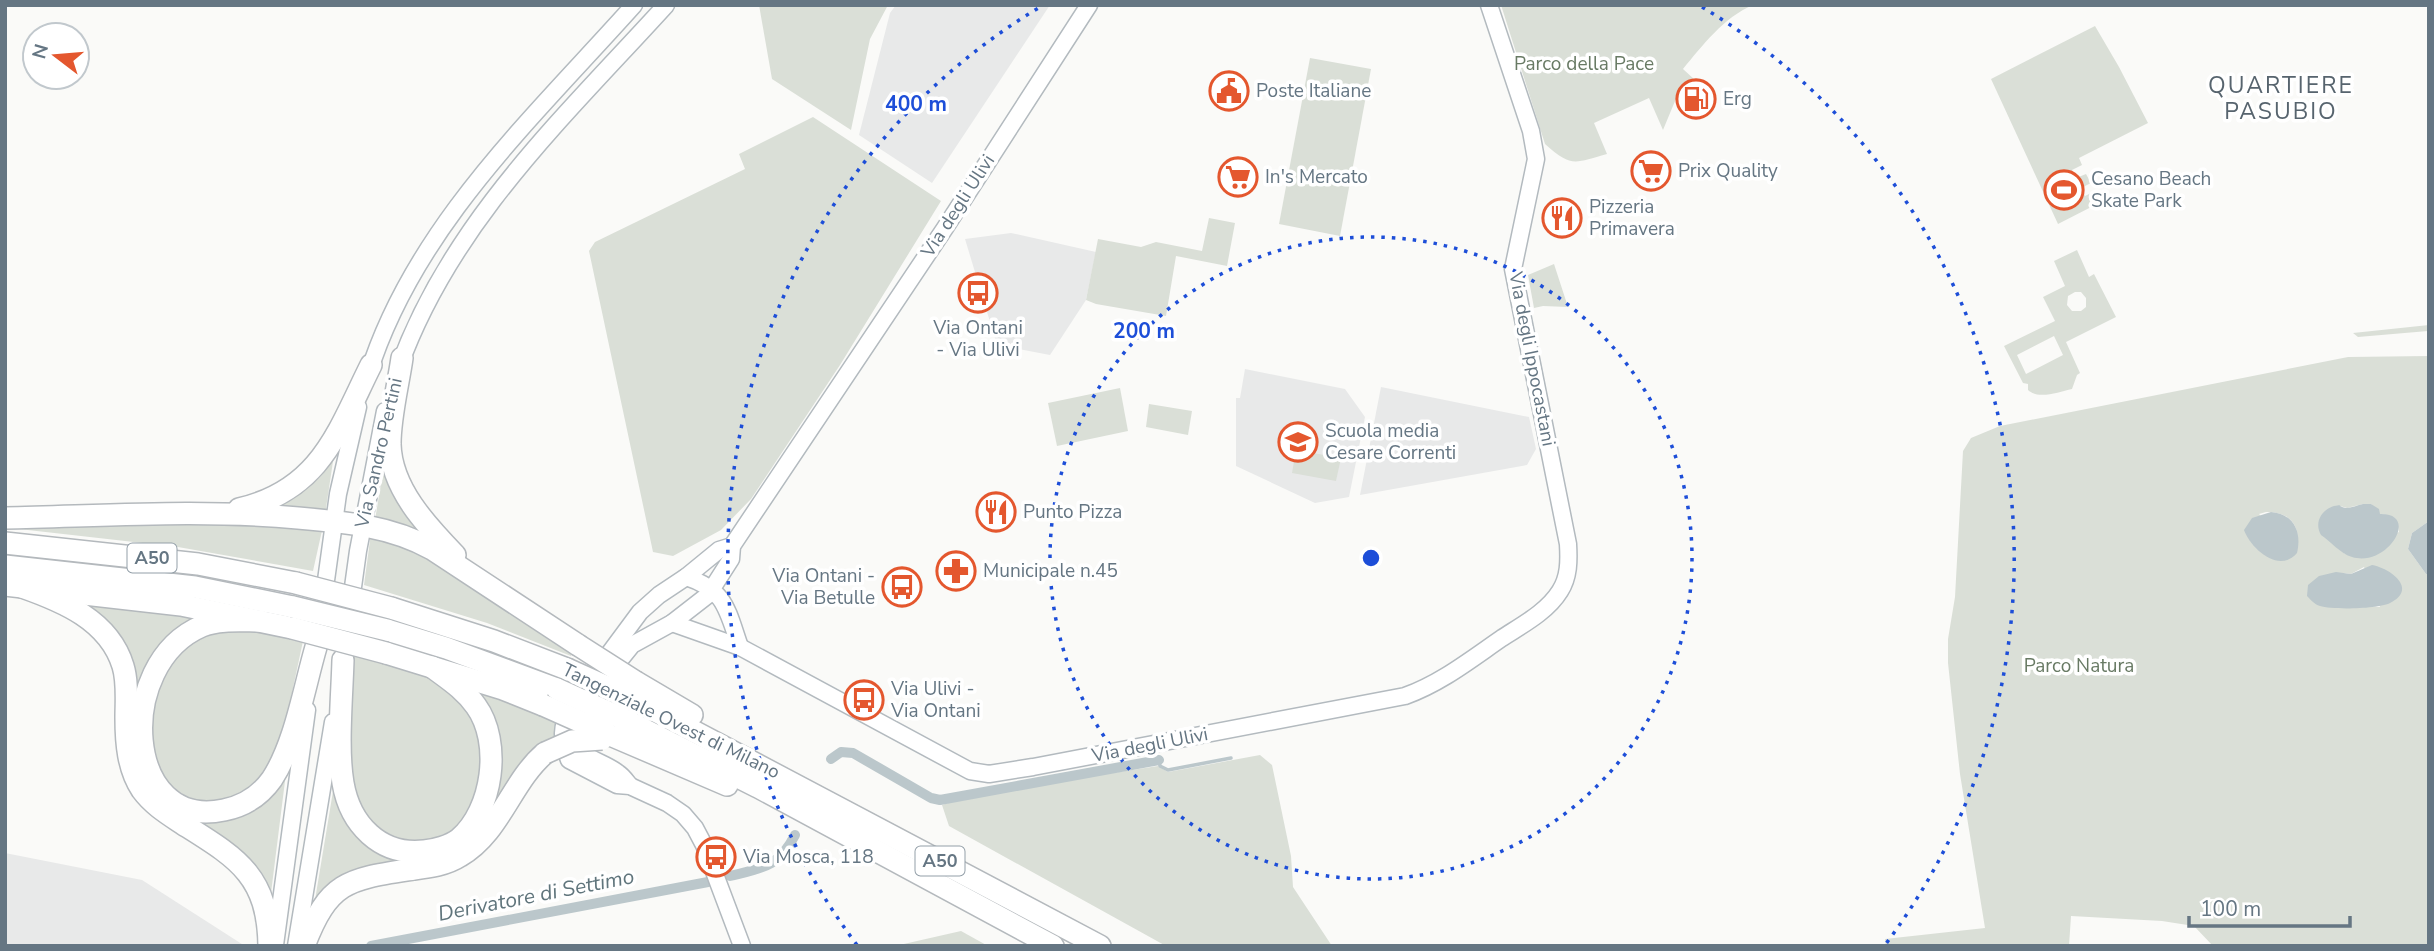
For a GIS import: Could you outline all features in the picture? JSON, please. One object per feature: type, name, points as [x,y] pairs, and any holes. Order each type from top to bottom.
[{"type":"highway","points":[[402,358],[390,445],[396,473],[408,497],[426,522],[482,580]]},
{"type":"highway","points":[[206,514],[263,502],[299,482],[324,457],[371,365]]},
{"type":"highway","points":[[5,518],[206,514],[334,521],[382,529],[414,539],[482,580],[578,645],[632,689]]},
{"type":"highway","name":"Tangenziale Ovest di Milano","points":[[5,543],[198,564],[296,583],[391,608],[632,689],[781,775],[1100,946]]},
{"type":"highway","name":"Tangenziale Ovest di Milano","points":[[5,566],[208,589],[387,630],[481,660],[557,689],[610,730],[758,787],[1053,946]]},
{"type":"highway","points":[[13,586],[181,605],[292,628],[386,653],[503,689],[610,730],[641,749],[848,837]]},
{"type":"highway","points":[[13,586],[64,603],[93,622],[112,643],[125,676],[130,764],[140,787],[161,810],[216,845],[242,866],[256,884],[263,900],[269,946]]},
{"type":"highway","points":[[260,621],[217,622],[202,626],[167,649],[152,676],[142,709],[143,754],[157,786],[183,806],[218,812],[236,808],[263,790],[281,761],[316,648]]},
{"type":"highway","points":[[343,660],[341,752],[343,783],[350,805],[358,823],[373,839],[394,849],[413,852],[434,850],[457,840],[470,826],[482,806],[489,779],[490,752],[486,726],[477,707],[463,690],[432,667]]},
{"type":"highway","points":[[304,946],[320,909],[337,890],[351,881],[377,874],[444,864],[469,850],[495,821],[529,769],[545,753],[572,741],[610,730]]},
{"type":"street","name":"Via Sandro Pertini","points":[[275,946],[334,521],[355,418],[371,365],[411,279],[461,201],[634,5]]},
{"type":"street","name":"Via Sandro Pertini","points":[[296,946],[362,526],[378,441],[402,358],[439,279],[478,218],[539,145],[666,5]]},
{"type":"street","name":"Via degli Ulivi","points":[[672,623],[713,589],[731,559],[732,546],[952,218],[1089,5]]},
{"type":"street","name":"Via degli Ippocastani","points":[[1489,5],[1531,131],[1536,159],[1513,269],[1568,544],[1567,575],[1559,593]]},
{"type":"street","name":"Via degli Ulivi","points":[[630,786],[617,785],[569,760],[561,740],[561,728],[578,696],[640,612],[719,550],[732,546]]},
{"type":"street","points":[[686,577],[713,589],[720,596],[740,647]]},
{"type":"street","name":"Via degli Ulivi","points":[[672,623],[740,647],[970,771],[989,774],[1405,696],[1430,686],[1458,669],[1533,617],[1559,593]]},
{"type":"street","points":[[659,595],[672,623],[632,645],[585,708],[573,731],[573,743],[583,753],[618,772],[630,786],[667,803],[695,828],[705,845],[742,946]]},
{"type":"shaded area","points":[[896,5],[1050,5],[932,183],[859,135],[890,13]]},
{"type":"shaded area","points":[[1011,233],[1096,252],[1086,300],[1050,355],[997,345],[965,239]]},
{"type":"shaded area","name":"Scuola media Cesare Correnti","points":[[1245,369],[1345,389],[1365,417],[1349,497],[1315,503],[1236,466],[1236,398],[1240,398]]},
{"type":"shaded area","points":[[1381,387],[1529,417],[1536,449],[1527,465],[1360,495]]},
{"type":"shaded area","points":[[2371,504],[2379,509],[2380,514],[2392,516],[2398,522],[2398,530],[2387,548],[2377,555],[2352,557],[2321,535],[2318,526],[2320,518],[2329,508],[2339,505],[2348,508]]},
{"type":"shaded area","points":[[2271,512],[2291,520],[2297,531],[2297,553],[2290,559],[2274,560],[2266,556],[2253,545],[2244,530],[2252,518]]},
{"type":"shaded area","points":[[2429,521],[2429,574],[2426,574],[2408,549],[2412,533]]},
{"type":"shaded area","points":[[2372,565],[2386,570],[2399,580],[2402,586],[2402,592],[2390,603],[2366,608],[2334,608],[2318,605],[2307,596],[2308,585],[2319,576],[2336,572],[2351,574]]},
{"type":"shaded area","points":[[5,853],[142,880],[245,946],[5,946]]},
{"type":"green space","points":[[759,5],[888,5],[870,39],[851,130],[772,79]]},
{"type":"green space","name":"Parco della Pace","points":[[1501,5],[1753,5],[1723,24],[1683,69],[1695,80],[1680,89],[1663,130],[1649,98],[1594,123],[1607,154],[1574,161],[1561,157],[1545,144]]},
{"type":"green space","points":[[2095,26],[2148,123],[2079,158],[2082,165],[2072,170],[2076,178],[2086,174],[2091,183],[2081,188],[2085,196],[2095,191],[2101,202],[2058,224],[1991,79]]},
{"type":"green space","points":[[1310,58],[1371,69],[1340,236],[1279,224]]},
{"type":"green space","points":[[813,117],[941,201],[840,365],[751,499],[721,530],[673,556],[653,552],[589,251],[595,242],[745,169],[739,154]]},
{"type":"green space","points":[[1209,218],[1235,223],[1227,266],[1176,256],[1166,316],[1086,300],[1098,239],[1141,247],[1156,242],[1202,251]]},
{"type":"green space","points":[[2077,250],[2089,277],[2094,274],[2116,317],[2066,342],[2080,373],[2072,389],[2038,394],[2032,393],[2028,390],[2028,384],[2023,383],[2004,346],[2055,321],[2043,297],[2065,286],[2054,261]],"holes":[[[2081,292],[2086,298],[2086,307],[2081,311],[2072,311],[2067,305],[2068,296]],[[2054,336],[2063,355],[2026,374],[2017,355]]]},
{"type":"green space","points":[[1554,264],[1568,307],[1534,308],[1528,275]]},
{"type":"green space","points":[[2429,325],[2428,331],[2358,337],[2353,333]]},
{"type":"green space","name":"Parco Natura","points":[[2429,356],[2429,521],[2412,533],[2408,549],[2426,574],[2429,574],[2429,946],[2213,946],[2194,926],[2162,921],[2071,916],[2069,946],[1886,946],[1885,939],[1985,928],[1960,774],[1948,663],[1948,639],[1955,597],[1963,451],[1971,438],[2000,426],[2348,357]],"holes":[[[2371,504],[2379,514],[2393,519],[2399,532],[2345,554],[2338,547],[2340,506],[2347,508]],[[2275,513],[2289,518],[2298,536],[2296,553],[2259,514]],[[2364,567],[2380,607],[2321,606],[2344,573],[2351,574]]]},
{"type":"green space","points":[[1120,388],[1128,431],[1057,446],[1048,403]]},
{"type":"green space","points":[[1149,404],[1192,411],[1188,435],[1146,427]]},
{"type":"green space","points":[[335,448],[325,515],[265,509]]},
{"type":"green space","points":[[1296,450],[1341,458],[1336,481],[1292,473]]},
{"type":"green space","points":[[385,459],[432,539],[375,520]]},
{"type":"green space","points":[[134,522],[323,526],[313,571],[178,547],[19,529],[19,523]]},
{"type":"green space","points":[[371,533],[404,542],[573,651],[571,656],[487,623],[364,585]]},
{"type":"green space","points":[[89,600],[209,616],[171,636],[149,666],[142,682],[135,716],[136,750],[140,765],[154,790],[176,808],[201,817],[229,816],[257,804],[271,791],[287,765],[269,909],[256,879],[237,857],[163,804],[143,783],[133,752],[132,688],[126,656],[113,636],[85,607]]},
{"type":"green space","points":[[241,627],[303,641],[286,721],[274,762],[250,796],[199,806],[160,781],[145,726],[172,653],[197,635]]},
{"type":"green space","points":[[354,655],[433,678],[462,697],[481,731],[484,770],[470,818],[439,842],[396,844],[361,816],[345,761]]},
{"type":"green space","points":[[470,686],[559,720],[555,729],[556,740],[532,754],[485,822],[463,846],[435,860],[358,873],[337,883],[315,900],[335,779],[349,820],[372,844],[395,856],[422,858],[450,849],[465,838],[477,824],[492,790],[496,752],[490,721]]},
{"type":"green space","points":[[1260,755],[1272,765],[1291,856],[1293,887],[1332,946],[1166,946],[949,826],[942,805],[976,794],[1158,766],[1168,772]]},
{"type":"green space","points":[[961,931],[988,946],[895,946]]},
{"type":"waterway","name":"Derivatore di Settimo","points":[[831,759],[841,752],[853,753],[931,798],[940,800],[1159,760]]},
{"type":"waterway","points":[[1159,760],[1160,766],[1168,770],[1231,758]]},
{"type":"waterway","name":"Derivatore di Settimo","points":[[730,876],[760,868],[776,860],[795,835]]},
{"type":"waterway","name":"Derivatore di Settimo","points":[[371,946],[708,882]]},
{"type":"place","name":"Poste Italiane","points":[[1229,91]]},
{"type":"place","name":"Erg","points":[[1696,99]]},
{"type":"place","name":"Prix Quality","points":[[1651,171]]},
{"type":"place","name":"In's Mercato","points":[[1238,177]]},
{"type":"place","name":"Cesano Beach Skate Park","points":[[2064,190]]},
{"type":"place","name":"Pizzeria Primavera","points":[[1562,218]]},
{"type":"place","name":"Via Ontani - Via Ulivi","points":[[978,293]]},
{"type":"place","name":"Scuola media Cesare Correnti","points":[[1298,442]]},
{"type":"place","name":"Punto Pizza","points":[[996,512]]},
{"type":"place","name":"Municipale n.45","points":[[956,571]]},
{"type":"place","name":"Via Ontani - Via Betulle","points":[[902,587]]},
{"type":"place","name":"Via Ulivi - Via Ontani","points":[[864,700]]},
{"type":"place","name":"Via Mosca, 118","points":[[716,857]]},
{"type":"district","name":"QUARTIERE PASUBIO","points":[[2281,98]]}]
